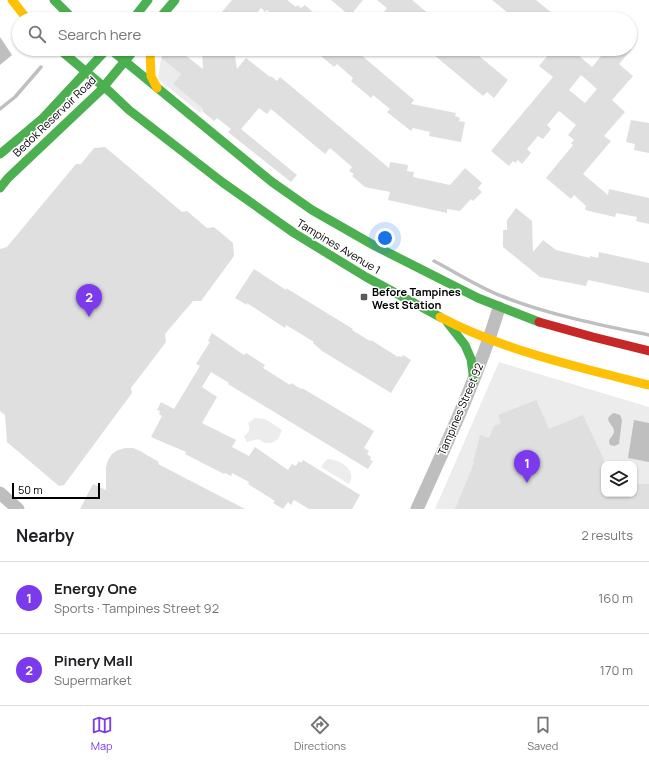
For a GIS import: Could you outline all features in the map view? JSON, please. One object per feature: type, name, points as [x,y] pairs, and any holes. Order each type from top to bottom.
[{"type":"main road","points":[[12,0],[21,12]]},
{"type":"main road","points":[[54,0],[66,12]]},
{"type":"main road","points":[[139,12],[148,0]]},
{"type":"main road","points":[[166,12],[175,0]]},
{"type":"main road","name":"Tampines Avenue 1","points":[[67,56],[129,110],[228,186],[294,234],[366,277],[444,319],[489,339],[523,351],[649,385]]},
{"type":"main road","name":"Bedok Reservoir Road","points":[[0,154],[42,119],[102,56]]},
{"type":"main road","name":"Tampines Avenue 1","points":[[118,56],[272,182],[308,207],[395,258],[499,308],[535,320],[649,351]]},
{"type":"main road","name":"Bedok Reservoir Road","points":[[0,188],[8,178],[78,112],[129,56]]},
{"type":"main road","points":[[150,56],[151,76],[157,88]]},
{"type":"main road","points":[[78,112],[100,105]]},
{"type":"main road","points":[[112,106],[129,110]]},
{"type":"main road","points":[[444,319],[465,344],[471,359],[474,382]]},
{"type":"street","name":"Tampines Street 92","points":[[417,509],[474,382],[499,308]]},
{"type":"street","points":[[0,493],[18,509]]},
{"type":"shaded area","points":[[0,37],[12,55],[0,65]]},
{"type":"shaded area","points":[[161,58],[181,74],[173,84],[197,104],[205,106],[200,113],[158,79]]},
{"type":"shaded area","points":[[499,362],[649,407],[649,509],[435,509]]},
{"type":"shaded area","points":[[614,413],[620,415],[622,420],[619,444],[614,446],[610,445],[609,442],[614,431],[608,420],[610,415]]},
{"type":"shaded area","points":[[255,418],[265,419],[282,430],[278,439],[272,443],[265,443],[258,439],[247,442],[244,436],[249,430],[248,423]]},
{"type":"shaded area","points":[[634,420],[649,423],[649,462],[628,458]]},
{"type":"shaded area","points":[[327,459],[337,461],[346,466],[351,474],[349,484],[321,467]]},
{"type":"building","points":[[232,0],[287,0],[296,7],[297,5],[301,8],[305,5],[313,12],[269,12],[267,10],[265,12],[261,8],[258,12],[222,12]]},
{"type":"building","points":[[331,0],[363,0],[353,12],[345,12]]},
{"type":"building","points":[[377,0],[412,0],[427,12],[384,12],[387,8]]},
{"type":"building","points":[[492,0],[536,0],[551,12],[518,12],[507,12]]},
{"type":"building","points":[[162,56],[186,56],[203,69],[202,56],[235,56],[237,69],[246,58],[277,81],[280,77],[389,168],[390,162],[408,165],[407,171],[414,172],[413,177],[450,185],[465,168],[482,183],[478,188],[482,192],[473,201],[471,199],[460,211],[447,209],[447,213],[388,200],[390,192],[365,187],[352,176],[354,174],[349,171],[352,167],[330,148],[325,154],[271,109],[267,114],[259,108],[241,129],[297,175],[291,182],[228,132],[231,129],[217,118],[214,121],[202,111],[203,109],[173,84],[181,74],[161,58]]},
{"type":"building","points":[[321,56],[362,56],[414,100],[411,104],[456,113],[455,116],[460,118],[459,121],[465,122],[461,142],[429,136],[430,132],[413,128],[411,131],[387,112],[390,109],[373,95],[371,98],[351,81],[353,78],[337,64],[334,67]]},
{"type":"building","points":[[435,56],[479,56],[508,80],[494,98],[487,92],[483,96]]},
{"type":"building","points":[[547,56],[579,56],[592,67],[601,56],[626,56],[619,64],[633,76],[612,100],[625,112],[604,136],[611,141],[583,174],[608,195],[609,189],[649,198],[649,224],[636,221],[637,217],[616,213],[615,217],[585,210],[586,206],[574,195],[571,199],[546,178],[573,145],[571,143],[574,140],[568,135],[576,125],[559,111],[547,125],[551,129],[543,139],[538,136],[527,149],[531,153],[522,164],[518,160],[515,163],[513,161],[509,166],[491,151],[553,77],[539,66]],"holes":[[[581,75],[597,89],[585,103],[569,90]]]},
{"type":"building","points":[[631,120],[649,123],[649,153],[634,150],[635,144],[626,142]]},
{"type":"building","points":[[105,147],[182,212],[187,211],[207,228],[214,227],[233,243],[234,256],[201,301],[193,301],[165,334],[166,342],[131,388],[132,393],[64,485],[59,486],[7,442],[5,415],[0,411],[0,249],[7,247],[76,164],[81,164],[94,148]]},
{"type":"building","points":[[516,208],[532,221],[533,252],[543,240],[556,250],[590,258],[590,256],[598,258],[599,252],[649,263],[649,293],[588,280],[586,286],[540,277],[503,247],[503,230],[507,230],[507,220]]},
{"type":"building","points":[[254,269],[286,290],[286,288],[353,329],[352,330],[370,341],[371,340],[398,357],[402,357],[403,355],[411,360],[391,393],[322,351],[313,343],[314,342],[286,325],[285,328],[247,303],[247,305],[235,298]]},
{"type":"building","points":[[212,333],[244,355],[246,353],[265,365],[263,368],[290,385],[291,383],[301,389],[302,388],[374,431],[364,448],[369,451],[367,454],[371,457],[370,460],[373,461],[368,469],[228,384],[229,383],[211,372],[202,387],[217,397],[202,423],[236,440],[232,447],[249,456],[255,447],[288,470],[292,464],[296,466],[299,461],[301,463],[303,460],[360,495],[352,509],[309,509],[294,500],[291,505],[288,502],[283,509],[273,503],[275,501],[248,484],[249,482],[232,473],[231,476],[225,473],[224,474],[185,454],[186,452],[151,437],[162,416],[159,414],[160,411],[157,410],[161,402],[174,409],[200,366],[196,364],[210,342],[208,341]]},
{"type":"building","points":[[536,400],[549,429],[583,415],[604,460],[601,461],[601,497],[637,497],[637,484],[649,484],[649,509],[455,509],[474,463],[480,435],[489,438],[494,426],[501,423],[498,415]]},
{"type":"building","points":[[125,448],[133,448],[140,451],[159,462],[158,464],[245,509],[80,509],[93,484],[106,490],[106,467],[108,460],[112,454]]},
{"type":"waterway","points":[[0,109],[15,97],[41,67]]},
{"type":"waterway","points":[[434,261],[486,289],[521,303],[576,319],[649,335]]},
{"type":"traffic: fast","points":[[54,0],[66,12]]},
{"type":"traffic: fast","points":[[139,12],[148,0]]},
{"type":"traffic: fast","points":[[165,12],[175,0]]},
{"type":"traffic: fast","points":[[67,56],[129,110],[222,182],[294,233],[366,277],[440,317]]},
{"type":"traffic: fast","points":[[0,154],[42,119],[100,56]]},
{"type":"traffic: fast","points":[[119,56],[272,182],[312,210],[375,246],[478,298],[539,322]]},
{"type":"traffic: fast","points":[[0,188],[8,178],[100,91],[129,56]]},
{"type":"traffic: fast","points":[[447,322],[465,345],[471,359],[474,381]]},
{"type":"traffic: slow","points":[[12,0],[21,12]]},
{"type":"traffic: slow","points":[[150,56],[151,76],[157,88]]},
{"type":"traffic: slow","points":[[440,317],[464,329],[515,349],[569,365],[649,385]]},
{"type":"traffic: jam","points":[[539,322],[649,351]]},
{"type":"place","name":"Before Tampines West Station","points":[[364,297]]},
{"type":"place","name":"Pinery Mall","points":[[89,317]]},
{"type":"place","name":"Energy One","points":[[527,483]]}]
